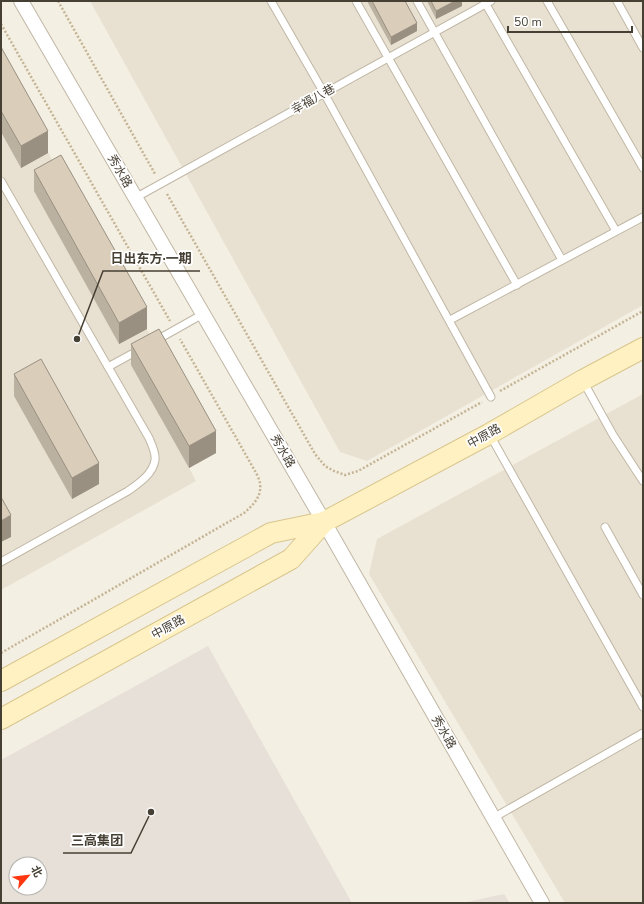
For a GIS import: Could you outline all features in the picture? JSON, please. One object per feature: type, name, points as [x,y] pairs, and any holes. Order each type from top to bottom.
[{"type":"main road","name":"中原路","points":[[1,681],[271,533],[324,522],[489,434],[583,380],[643,348]]},
{"type":"main road","name":"中原路","points":[[1,719],[291,559],[324,522]]},
{"type":"street","name":"秀水路","points":[[21,1],[324,522],[542,903]]},
{"type":"lane","points":[[271,1],[324,93],[491,397]]},
{"type":"lane","points":[[356,1],[516,284]]},
{"type":"lane","points":[[416,1],[562,260]]},
{"type":"lane","points":[[547,1],[643,168]]},
{"type":"lane","points":[[617,1],[643,48]]},
{"type":"lane","name":"幸福八巷","points":[[135,198],[486,2]]},
{"type":"lane","points":[[486,2],[616,231]]},
{"type":"lane","points":[[1,181],[150,438],[155,460],[151,471],[128,491],[1,562]]},
{"type":"lane","points":[[450,320],[643,217]]},
{"type":"lane","points":[[108,367],[203,314]]},
{"type":"lane","points":[[583,380],[612,434],[643,481]]},
{"type":"lane","points":[[489,434],[643,707]]},
{"type":"lane","points":[[605,527],[643,596]]},
{"type":"lane","points":[[493,818],[643,733]]},
{"type":"path","points":[[58,1],[315,454],[325,466],[345,475]]},
{"type":"path","points":[[1,24],[260,482],[259,493],[255,504],[244,513],[1,653]]},
{"type":"shaded area","points":[[90,1],[643,1],[643,305],[367,461],[340,452]]},
{"type":"shaded area","points":[[1,68],[216,453],[189,468],[196,481],[1,590]]},
{"type":"shaded area","points":[[643,394],[643,903],[565,903],[369,574],[377,539]]},
{"type":"shaded area","points":[[208,646],[352,903],[3,903],[1,891],[1,760]]},
{"type":"shaded area","points":[[504,894],[510,903],[462,903]]},
{"type":"building","points":[[372,1],[405,1],[417,23],[391,37]]},
{"type":"building","points":[[431,1],[455,1],[436,11]]},
{"type":"building","points":[[1,47],[48,131],[21,146],[1,111]]},
{"type":"building","points":[[61,155],[147,307],[119,323],[34,170]]},
{"type":"building","points":[[159,329],[216,431],[189,446],[131,344]]},
{"type":"building","points":[[41,359],[99,463],[72,478],[14,374]]},
{"type":"building","points":[[1,497],[11,515],[1,521]]},
{"type":"place","name":"日出东方·一期","points":[[77,339]]},
{"type":"place","name":"三高集团","points":[[151,812]]}]
